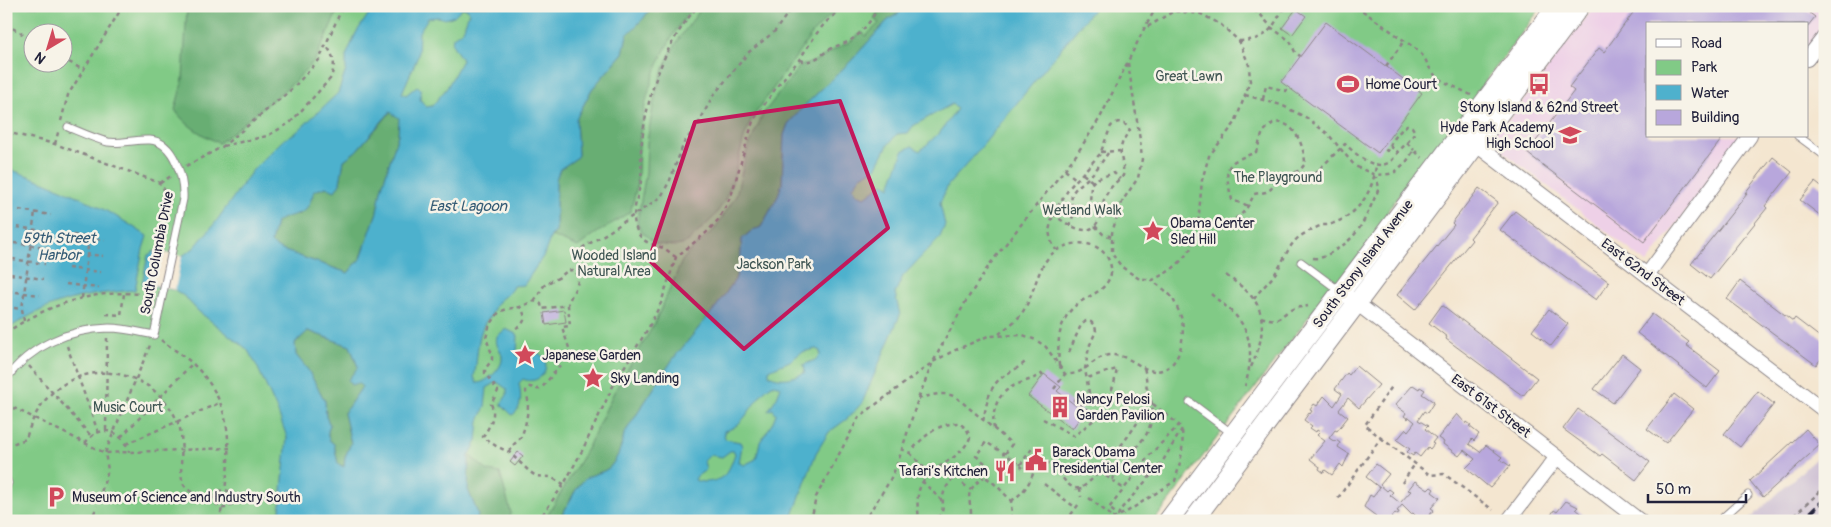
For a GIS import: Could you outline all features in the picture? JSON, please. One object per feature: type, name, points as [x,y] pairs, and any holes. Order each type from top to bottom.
[{"type":"main road","name":"South Stony Island Avenue","points":[[1168,521],[1557,6]]},
{"type":"main road","name":"South Stony Island Avenue","points":[[1193,521],[1580,6]]},
{"type":"street","points":[[1808,58],[1825,36]]},
{"type":"street","name":"East 62nd Street","points":[[1461,133],[1824,410]]},
{"type":"street","points":[[1647,275],[1749,138]]},
{"type":"street","name":"East 61st Street","points":[[1341,292],[1640,521]]},
{"type":"street","points":[[1508,521],[1557,457]]},
{"type":"lane","name":"South Columbia Drive","points":[[6,379],[23,360],[42,346],[63,336],[84,330],[107,328],[154,335],[182,199],[183,191],[180,170],[172,155],[153,140],[108,142],[68,127]]},
{"type":"lane","points":[[1801,138],[1825,156]]},
{"type":"lane","points":[[1301,262],[1341,292]]},
{"type":"lane","points":[[1190,402],[1249,446]]},
{"type":"lane","points":[[6,478],[8,483],[6,488]]},
{"type":"lane","points":[[1720,521],[1748,495]]},
{"type":"path","points":[[55,144],[68,94],[123,6]]},
{"type":"path","points":[[160,183],[222,147],[292,89],[320,60],[343,6]]},
{"type":"path","points":[[676,257],[663,248],[653,246],[645,240],[638,233],[634,216],[641,179],[641,150],[648,105],[656,75],[669,45],[698,6]]},
{"type":"path","points":[[582,248],[661,197],[670,180],[684,143],[699,123],[712,96],[748,52],[775,31],[788,13],[789,6]]},
{"type":"path","points":[[538,521],[564,484],[615,382],[649,327],[660,303],[676,257],[706,233],[718,220],[732,194],[753,121],[778,85],[799,60],[816,33],[845,6]]},
{"type":"path","points":[[799,60],[811,61],[831,48],[850,40],[860,32],[878,6]]},
{"type":"path","points":[[864,521],[889,482],[897,465],[918,399],[933,362],[966,301],[990,264],[1065,170],[1100,118],[1157,6]]},
{"type":"path","points":[[1144,29],[1174,11],[1178,6]]},
{"type":"path","points":[[1247,6],[1260,14],[1272,28],[1290,41],[1295,52],[1300,56]]},
{"type":"path","points":[[1239,41],[1256,40],[1264,36],[1272,28],[1285,6]]},
{"type":"path","points":[[1356,6],[1424,57],[1437,78],[1472,95]]},
{"type":"path","points":[[1153,280],[1171,270],[1192,247],[1198,224],[1202,180],[1210,156],[1235,123],[1250,81],[1249,65],[1239,41],[1220,24],[1201,14],[1174,11]]},
{"type":"path","points":[[11,19],[7,24],[22,34]]},
{"type":"path","points":[[1283,36],[1287,32]]},
{"type":"path","points":[[1386,66],[1404,41]]},
{"type":"path","points":[[222,147],[267,136],[290,124],[330,79],[334,71],[333,54],[326,45]]},
{"type":"path","points":[[1054,389],[1066,374],[1079,373],[1108,355],[1128,358],[1154,371],[1162,370],[1171,366],[1177,358],[1183,336],[1182,318],[1171,296],[1153,280],[1138,278],[1122,267],[1112,254],[1112,237],[1123,200],[1138,178],[1142,159],[1128,63]]},
{"type":"path","points":[[72,64],[83,70]]},
{"type":"path","points":[[1263,99],[1266,86],[1286,91],[1289,87]]},
{"type":"path","points":[[1245,95],[1263,99],[1307,118],[1328,134],[1355,166],[1375,175],[1395,172],[1401,168],[1414,150]]},
{"type":"path","points":[[1056,250],[1051,241],[1049,231],[1054,214],[1070,187],[1101,152],[1112,126],[1118,122],[1124,123],[1130,130]]},
{"type":"path","points":[[1198,224],[1220,228],[1243,214],[1249,206],[1254,194],[1266,192],[1271,189],[1275,182],[1300,170],[1305,164],[1304,150],[1300,141],[1292,130],[1282,122],[1276,122],[1263,132],[1256,152],[1236,160],[1228,167],[1227,172],[1232,200],[1249,206]]},
{"type":"path","points":[[1054,214],[1069,226],[1079,230],[1088,230],[1095,226],[1100,218],[1104,197],[1110,188],[1123,176],[1124,170],[1120,151],[1130,130],[1137,124]]},
{"type":"path","points":[[1290,175],[1298,182],[1304,184],[1346,144],[1359,157],[1376,164],[1390,162],[1412,140],[1415,132],[1412,127],[1407,125],[1392,139],[1387,151],[1382,147]]},
{"type":"path","points":[[6,132],[55,144],[160,183],[167,194],[172,215]]},
{"type":"path","points":[[1407,143],[1422,158]]},
{"type":"path","points":[[1390,146],[1398,152]]},
{"type":"path","points":[[1101,152],[1120,151]]},
{"type":"path","points":[[1075,211],[1073,210],[1071,200],[1073,192],[1076,187],[1088,178],[1108,153]]},
{"type":"path","points":[[1254,299],[1276,273],[1283,257],[1299,237],[1321,226],[1346,218],[1366,198],[1375,175],[1376,164]]},
{"type":"path","points":[[1065,170],[1077,180]]},
{"type":"path","points":[[1075,211],[1081,212],[1090,204],[1091,184],[1093,182],[1114,173],[1120,179]]},
{"type":"path","points":[[1083,174],[1093,182]]},
{"type":"path","points":[[1310,258],[1320,259],[1352,240],[1361,228],[1378,193],[1379,187],[1375,175]]},
{"type":"path","points":[[19,210],[52,215]]},
{"type":"path","points":[[1069,226],[1075,211]]},
{"type":"path","points":[[24,320],[22,309],[35,212]]},
{"type":"path","points":[[1095,226],[1103,234],[1112,237]]},
{"type":"path","points":[[17,227],[49,232]]},
{"type":"path","points":[[72,235],[106,240]]},
{"type":"path","points":[[82,297],[89,238]]},
{"type":"path","points":[[14,243],[47,247]]},
{"type":"path","points":[[997,335],[1019,316],[1031,296],[1041,268],[1047,258],[1056,250],[1081,243],[1101,248],[1108,256],[1112,271],[1109,280],[1104,287],[1077,302],[1066,316],[1058,335],[1059,366]]},
{"type":"path","points":[[70,252],[103,256]]},
{"type":"path","points":[[1108,256],[1112,254]]},
{"type":"path","points":[[12,259],[45,264]]},
{"type":"path","points":[[68,268],[101,272]]},
{"type":"path","points":[[509,452],[510,448],[521,438],[524,430],[528,404],[525,391],[527,387],[537,390],[541,389],[569,354],[570,351],[562,327],[570,326],[569,299],[574,292],[578,278],[577,273],[572,270],[568,270],[558,278],[547,281],[534,300],[520,307],[499,312],[489,327],[486,338],[492,354],[492,360],[485,369],[486,376],[496,386],[498,391],[492,404],[494,409],[493,416],[483,437],[509,452],[536,476],[550,477],[564,484]]},
{"type":"path","points":[[10,274],[43,279]]},
{"type":"path","points":[[1226,275],[1243,287],[1254,299],[1261,317],[1262,337],[1257,356],[1249,370],[1244,386]]},
{"type":"path","points":[[66,284],[99,288]]},
{"type":"path","points":[[8,290],[40,295]]},
{"type":"path","points":[[106,314],[121,315],[124,294]]},
{"type":"path","points":[[6,333],[24,320],[82,297],[139,294]]},
{"type":"path","points":[[1211,294],[1235,316],[1245,330],[1250,348],[1249,370]]},
{"type":"path","points":[[534,300],[541,304],[542,309],[568,305]]},
{"type":"path","points":[[1261,317],[1272,320],[1280,319],[1294,308],[1308,306]]},
{"type":"path","points":[[6,307],[22,309]]},
{"type":"path","points":[[516,328],[524,323],[525,319],[524,312],[520,307]]},
{"type":"path","points":[[1069,352],[1080,325],[1086,321],[1091,322],[1095,326],[1096,332],[1089,347],[1085,369],[1089,393],[1080,404]]},
{"type":"path","points":[[106,430],[107,328]]},
{"type":"path","points":[[98,499],[108,470],[105,453],[154,335],[192,364],[213,389],[220,403],[225,416],[230,448],[225,490]]},
{"type":"path","points":[[812,521],[816,497],[859,417],[933,362],[988,336],[1023,335],[1036,340],[1052,354],[1066,374]]},
{"type":"path","points":[[63,336],[98,432]]},
{"type":"path","points":[[569,354],[573,356]]},
{"type":"path","points":[[23,360],[90,436]]},
{"type":"path","points":[[984,421],[992,388],[1002,376],[1021,367],[1027,360]]},
{"type":"path","points":[[121,437],[192,364]]},
{"type":"path","points":[[1037,463],[1040,461],[1048,463],[1071,486],[1080,488],[1091,481],[1116,452],[1140,418],[1146,394],[1143,367]]},
{"type":"path","points":[[1043,419],[1074,436],[1101,414],[1111,391],[1116,370],[1087,378]]},
{"type":"path","points":[[6,446],[26,439],[34,417],[41,405],[64,384],[79,378],[106,373],[125,374],[145,383],[161,397],[173,412],[180,430],[183,484],[190,491],[200,496],[215,498]]},
{"type":"path","points":[[995,430],[994,411],[997,401],[1002,395],[1009,388],[1043,373]]},
{"type":"path","points":[[1393,385],[1365,425],[1430,476],[1444,474],[1493,510]]},
{"type":"path","points":[[1112,480],[1150,427],[1153,404],[1146,386]]},
{"type":"path","points":[[1086,397],[1080,392],[1074,400],[1097,417]]},
{"type":"path","points":[[918,399],[938,393],[956,397],[1012,444],[1005,454]]},
{"type":"path","points":[[126,444],[220,403]]},
{"type":"path","points":[[6,404],[105,453],[230,448]]},
{"type":"path","points":[[1105,521],[1126,513],[1175,481],[1182,459],[1182,429],[1153,404]]},
{"type":"path","points":[[910,453],[919,441],[941,426],[959,423],[967,429],[970,438],[966,446],[929,472],[922,481],[917,505],[919,517],[925,521]]},
{"type":"path","points":[[1118,515],[1109,508],[1148,456],[1179,425]]},
{"type":"path","points":[[1118,515],[1121,509],[1161,464],[1182,429]]},
{"type":"path","points":[[85,443],[90,436],[106,430],[121,437],[129,452]]},
{"type":"path","points":[[1338,498],[1381,438]]},
{"type":"path","points":[[985,463],[976,456],[986,442],[1023,468]]},
{"type":"path","points":[[1019,465],[1034,446]]},
{"type":"path","points":[[901,448],[910,453],[929,472]]},
{"type":"path","points":[[1031,457],[1037,463]]},
{"type":"path","points":[[1011,501],[1026,488],[1037,463]]},
{"type":"path","points":[[1402,483],[1416,464]]},
{"type":"path","points":[[930,521],[936,519],[942,512],[945,489],[954,478],[963,472],[973,470],[993,482],[1011,501],[1012,521]]},
{"type":"path","points":[[1106,476],[1124,489]]},
{"type":"path","points":[[970,521],[968,501],[971,490],[975,483],[984,477]]},
{"type":"path","points":[[922,481],[942,501]]},
{"type":"path","points":[[963,484],[971,490]]},
{"type":"path","points":[[1044,484],[1076,508]]},
{"type":"path","points":[[1788,521],[1825,487]]},
{"type":"path","points":[[1080,488],[1081,496]]},
{"type":"path","points":[[225,490],[232,496],[233,501],[230,506],[222,508],[216,504],[215,498],[217,493],[225,490]]},
{"type":"path","points":[[1089,498],[1113,517]]},
{"type":"path","points":[[1067,520],[1079,504]]},
{"type":"path","points":[[91,521],[98,506]]},
{"type":"path","points":[[219,521],[222,508]]},
{"type":"highlighted area","points":[[840,101],[888,228],[744,349],[649,260],[695,122]]},
{"type":"shaded area","name":"Hyde Park Academy High School","points":[[1595,6],[1825,6],[1825,27],[1808,49],[1808,22],[1646,22],[1646,138],[1741,138],[1647,263],[1492,143],[1491,138],[1503,120],[1509,120]]},
{"type":"shaded area","points":[[1825,450],[1825,521],[1748,521]]},
{"type":"green space","name":"Jackson Park","points":[[6,6],[1542,6],[1476,94],[1476,102],[1438,153],[1429,156],[1388,210],[1388,218],[1321,307],[1313,311],[1154,521],[6,521]]},
{"type":"green space","points":[[187,6],[340,6],[315,60],[294,82],[219,143],[195,130],[175,110],[183,79]]},
{"type":"green space","points":[[652,6],[694,6],[671,38],[650,87],[639,143],[637,186],[630,212],[578,247],[551,236],[556,232],[556,179],[560,169],[578,155],[576,119],[592,89],[623,53],[627,35],[643,19]]},
{"type":"green space","points":[[703,6],[841,6],[812,34],[752,118],[744,138],[732,183],[725,200],[714,217],[690,240],[682,245],[656,244],[642,232],[637,223],[646,172],[647,142],[654,101],[660,78],[669,56],[680,37]]},
{"type":"green space","points":[[881,6],[909,6],[887,21],[851,61],[788,124],[784,135],[782,184],[777,198],[761,227],[750,232],[742,239],[740,264],[735,280],[716,307],[673,359],[624,434],[620,450],[612,465],[604,471],[585,479],[579,485],[557,521],[544,521],[587,449],[614,392],[655,323],[682,261],[691,250],[714,230],[736,196],[747,150],[763,114],[800,66],[810,63],[851,41],[862,32],[866,36],[879,23],[874,19]]},
{"type":"green space","points":[[391,112],[400,118],[398,135],[381,190],[377,212],[361,258],[348,273],[279,249],[271,243],[276,222],[288,215],[300,214],[314,191],[340,183],[344,160],[356,151]]},
{"type":"green space","points":[[308,331],[350,346],[358,367],[359,383],[362,387],[344,413],[351,443],[345,457],[344,467],[338,464],[334,444],[328,438],[330,425],[326,417],[325,401],[308,370],[296,355],[295,343]]},
{"type":"green space","points":[[469,455],[488,471],[500,473],[511,513],[509,521],[477,521],[478,514],[468,490]]},
{"type":"water","name":"East Lagoon","points":[[374,6],[652,6],[643,19],[627,35],[623,53],[592,89],[576,119],[578,155],[560,169],[556,179],[556,232],[551,236],[544,255],[524,285],[513,286],[497,303],[482,329],[474,377],[477,383],[489,378],[499,367],[502,356],[496,340],[497,336],[506,329],[518,335],[517,354],[519,357],[529,350],[538,353],[544,358],[546,364],[542,375],[537,379],[531,381],[523,379],[519,383],[520,405],[512,415],[501,404],[507,395],[507,389],[497,382],[487,388],[485,407],[479,421],[477,441],[469,456],[468,490],[478,514],[477,521],[279,521],[287,437],[257,366],[247,349],[198,311],[185,297],[175,290],[142,284],[148,255],[155,251],[182,256],[194,248],[215,223],[252,171],[282,141],[298,131],[338,93],[346,70],[346,56],[356,33]],"holes":[[[462,8],[468,9],[469,13],[463,30],[453,37],[452,44],[462,60],[447,88],[432,106],[426,107],[420,99],[421,89],[417,86],[406,95],[402,93],[418,56],[419,32],[428,18],[438,17],[445,19],[454,16]],[[390,112],[399,118],[398,135],[381,190],[377,212],[361,258],[348,273],[279,249],[271,243],[276,222],[304,211],[308,207],[314,191],[326,187],[335,191],[340,183],[344,160],[356,151]],[[308,331],[350,346],[358,367],[348,380],[351,385],[359,383],[362,387],[344,413],[351,443],[345,457],[344,467],[338,464],[334,444],[328,438],[330,425],[326,417],[325,401],[308,370],[296,355],[295,343]]]},
{"type":"water","points":[[909,6],[1096,6],[975,155],[948,185],[940,203],[945,225],[940,237],[903,276],[895,293],[900,315],[862,403],[847,419],[829,432],[816,453],[791,521],[557,521],[583,481],[612,465],[620,450],[624,434],[673,359],[716,307],[735,280],[740,264],[742,239],[750,232],[761,227],[777,198],[782,184],[784,135],[788,124],[851,61],[887,21]],"holes":[[[952,104],[957,109],[941,131],[920,151],[912,146],[903,151],[890,187],[884,183],[865,197],[857,194],[853,187],[861,176],[876,168],[888,145],[897,134],[908,133],[913,126]],[[816,349],[820,351],[820,355],[815,360],[803,365],[804,373],[786,378],[769,375],[769,370],[790,361],[802,352]],[[774,384],[781,387],[768,411],[773,409],[776,414],[760,442],[756,459],[744,465],[739,462],[742,446],[740,442],[725,439],[724,431],[739,423],[767,389]],[[730,451],[734,451],[735,454],[731,464],[723,476],[711,481],[702,482],[695,480],[697,476],[706,470],[704,461],[710,455],[722,457]]]},
{"type":"water","name":"59th Street Harbor","points":[[6,168],[79,197],[114,215],[147,236],[135,290],[68,300],[38,311],[6,330]]},
{"type":"pier","points":[[155,251],[182,256],[175,290],[149,284]]},
{"type":"building","name":"Hyde Park Academy High School","points":[[1638,6],[1800,6],[1815,17],[1808,26],[1808,22],[1646,22],[1646,138],[1722,138],[1644,242],[1527,153],[1574,91],[1569,87],[1599,48],[1604,52]]},
{"type":"building","points":[[1296,9],[1306,16],[1292,35],[1282,28]]},
{"type":"building","name":"Home Court","points":[[1326,22],[1422,93],[1378,153],[1281,82]]},
{"type":"building","points":[[1773,157],[1792,172],[1765,206],[1767,208],[1710,279],[1691,264],[1747,194],[1745,193]]},
{"type":"building","points":[[1815,182],[1825,190],[1825,219],[1800,200]]},
{"type":"building","points":[[1479,188],[1498,202],[1470,238],[1472,240],[1415,310],[1397,295],[1454,225],[1452,223]]},
{"type":"building","points":[[1515,211],[1609,282],[1596,300],[1500,230]]},
{"type":"building","points":[[1740,281],[1793,321],[1795,318],[1825,341],[1825,354],[1816,365],[1727,299]]},
{"type":"building","points":[[1442,305],[1537,378],[1523,396],[1446,339],[1447,337],[1429,323]]},
{"type":"building","points":[[1549,309],[1568,324],[1551,346],[1532,331]]},
{"type":"building","points":[[564,310],[566,322],[546,325],[544,313]]},
{"type":"building","points":[[1652,314],[1689,342],[1686,345],[1720,371],[1707,388],[1637,333]]},
{"type":"building","points":[[1622,354],[1640,368],[1613,403],[1594,389]]},
{"type":"building","points":[[1356,366],[1379,385],[1359,408],[1348,398],[1339,410],[1348,417],[1329,438],[1340,443],[1338,447],[1349,454],[1343,467],[1340,464],[1332,475],[1325,470],[1324,473],[1310,459],[1325,441],[1317,435],[1320,432],[1310,428],[1312,426],[1304,420],[1312,411],[1310,410],[1314,404],[1317,406],[1324,396],[1334,406],[1342,394],[1335,389],[1347,373],[1349,375]]},
{"type":"building","name":"Nancy Pelosi Garden Pavilion","points":[[1044,374],[1061,387],[1057,391],[1084,412],[1072,429],[1028,396]]},
{"type":"building","points":[[1413,385],[1425,390],[1422,394],[1434,402],[1427,413],[1424,411],[1418,420],[1428,426],[1425,429],[1436,438],[1430,449],[1428,447],[1420,457],[1415,453],[1413,456],[1407,452],[1410,449],[1397,440],[1415,422],[1409,417],[1408,419],[1404,416],[1406,413],[1395,405]]},
{"type":"building","points":[[1758,391],[1774,404],[1740,447],[1724,434]]},
{"type":"building","points":[[1674,394],[1693,409],[1666,443],[1647,429]]},
{"type":"building","points":[[1578,409],[1650,462],[1636,480],[1602,454],[1600,456],[1563,429]]},
{"type":"building","points":[[1457,414],[1479,434],[1469,444],[1480,452],[1486,445],[1502,457],[1500,459],[1510,466],[1490,488],[1466,468],[1475,459],[1464,450],[1459,456],[1438,438]]},
{"type":"building","points":[[1806,429],[1820,445],[1763,497],[1750,481]]},
{"type":"building","points":[[518,452],[523,456],[515,466],[510,462]]},
{"type":"building","points":[[1376,464],[1389,474],[1380,485],[1387,491],[1389,489],[1393,492],[1390,495],[1400,503],[1411,491],[1408,490],[1415,481],[1428,490],[1431,487],[1434,489],[1432,492],[1440,498],[1431,508],[1434,510],[1424,521],[1421,521],[1413,513],[1411,514],[1402,505],[1397,511],[1399,512],[1398,515],[1395,513],[1389,521],[1378,521],[1374,518],[1376,516],[1364,507],[1370,495],[1373,497],[1380,488],[1366,477]]},
{"type":"building","points":[[1566,501],[1578,507],[1576,509],[1587,518],[1585,521],[1548,521],[1554,510],[1557,512]]},
{"type":"railway","points":[[1802,521],[1825,499]]},
{"type":"place","name":"Home Court","points":[[1348,84]]},
{"type":"place","name":"Stony Island & 62nd Street","points":[[1539,84]]},
{"type":"place","name":"Hyde Park Academy High School","points":[[1570,135]]},
{"type":"place","name":"Obama Center Sled Hill","points":[[1153,231]]},
{"type":"place","name":"Japanese Garden","points":[[525,355]]},
{"type":"place","name":"Sky Landing","points":[[593,378]]},
{"type":"place","name":"Nancy Pelosi Garden Pavilion","points":[[1060,407]]},
{"type":"place","name":"Barack Obama Presidential Center","points":[[1036,460]]},
{"type":"place","name":"Tafari’s Kitchen","points":[[1005,471]]},
{"type":"place","name":"Museum of Science and Industry South","points":[[56,497]]},
{"type":"park label","name":"Great Lawn","points":[[1189,76]]},
{"type":"park label","name":"The Playground","points":[[1278,177]]},
{"type":"park label","name":"Wetland Walk","points":[[1082,210]]},
{"type":"park label","name":"Wooded Island Natural Area","points":[[614,264]]},
{"type":"park label","name":"Music Court","points":[[128,407]]}]
